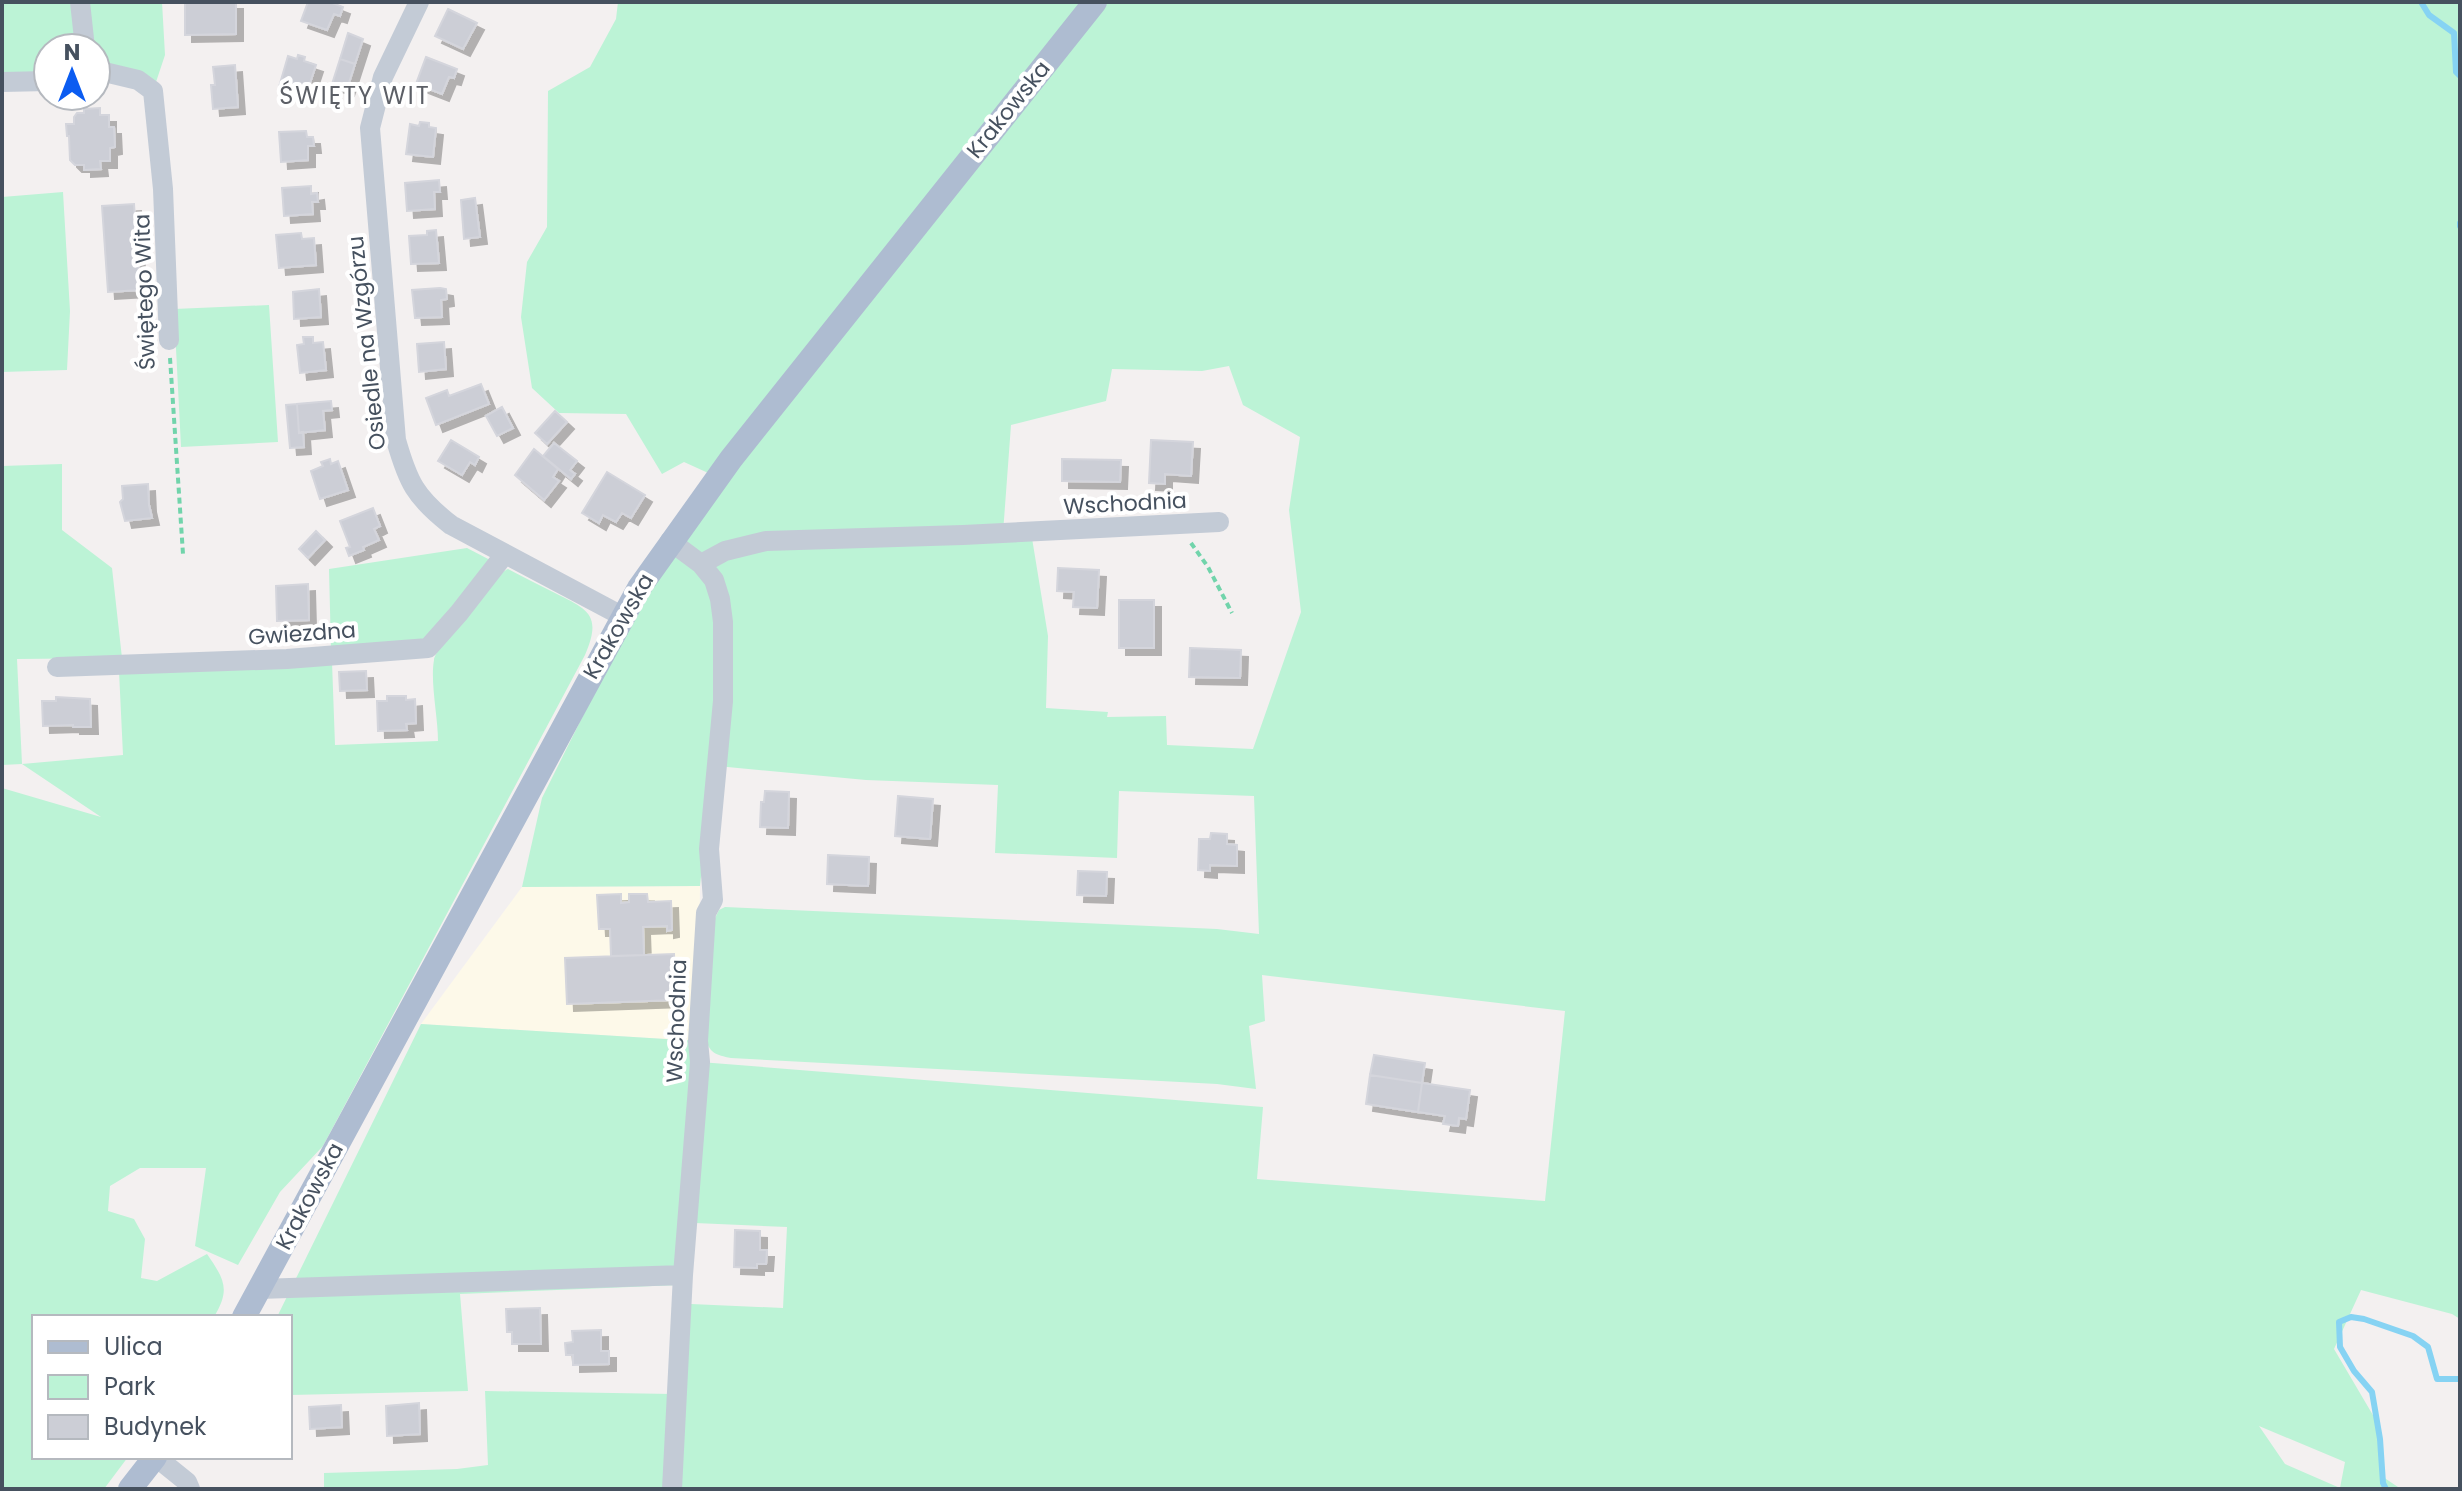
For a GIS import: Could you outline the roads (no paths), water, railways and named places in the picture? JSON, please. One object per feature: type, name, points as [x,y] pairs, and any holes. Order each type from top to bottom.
[{"type":"main road","name":"Krakowska","points":[[245,1315],[622,616],[670,541],[751,434],[1095,2]]},
{"type":"main road","points":[[130,1489],[154,1459]]},
{"type":"street","points":[[80,2],[83,32]]},
{"type":"street","name":"Osiedle na Wzgórzu","points":[[410,5],[383,77],[370,128],[396,440],[406,472],[416,493],[432,511],[451,525],[622,616]]},
{"type":"street","name":"Świętego Wita","points":[[112,74],[138,80],[153,91],[163,189],[169,340]]},
{"type":"street","points":[[2,82],[32,81]]},
{"type":"street","name":"Wschodnia","points":[[701,564],[725,551],[766,541],[1219,522]]},
{"type":"street","name":"Wschodnia","points":[[670,541],[701,564],[714,580],[723,622],[723,701],[709,849],[713,900],[706,913],[698,1041],[700,1062],[683,1275],[672,1489]]},
{"type":"street","name":"Gwiezdna","points":[[57,667],[287,659],[428,648],[505,554]]},
{"type":"street","points":[[259,1289],[683,1275]]},
{"type":"street","points":[[158,1459],[187,1482],[190,1489]]},
{"type":"waterway","points":[[2421,2],[2429,15],[2454,33],[2456,72],[2460,76]]},
{"type":"waterway","points":[[2386,1489],[2372,1392],[2354,1371],[2340,1347],[2339,1322],[2351,1317],[2364,1319],[2413,1336],[2428,1347],[2437,1379],[2460,1379]]},
{"type":"district","name":"ŚWIĘTY WIT","points":[[355,96]]}]
